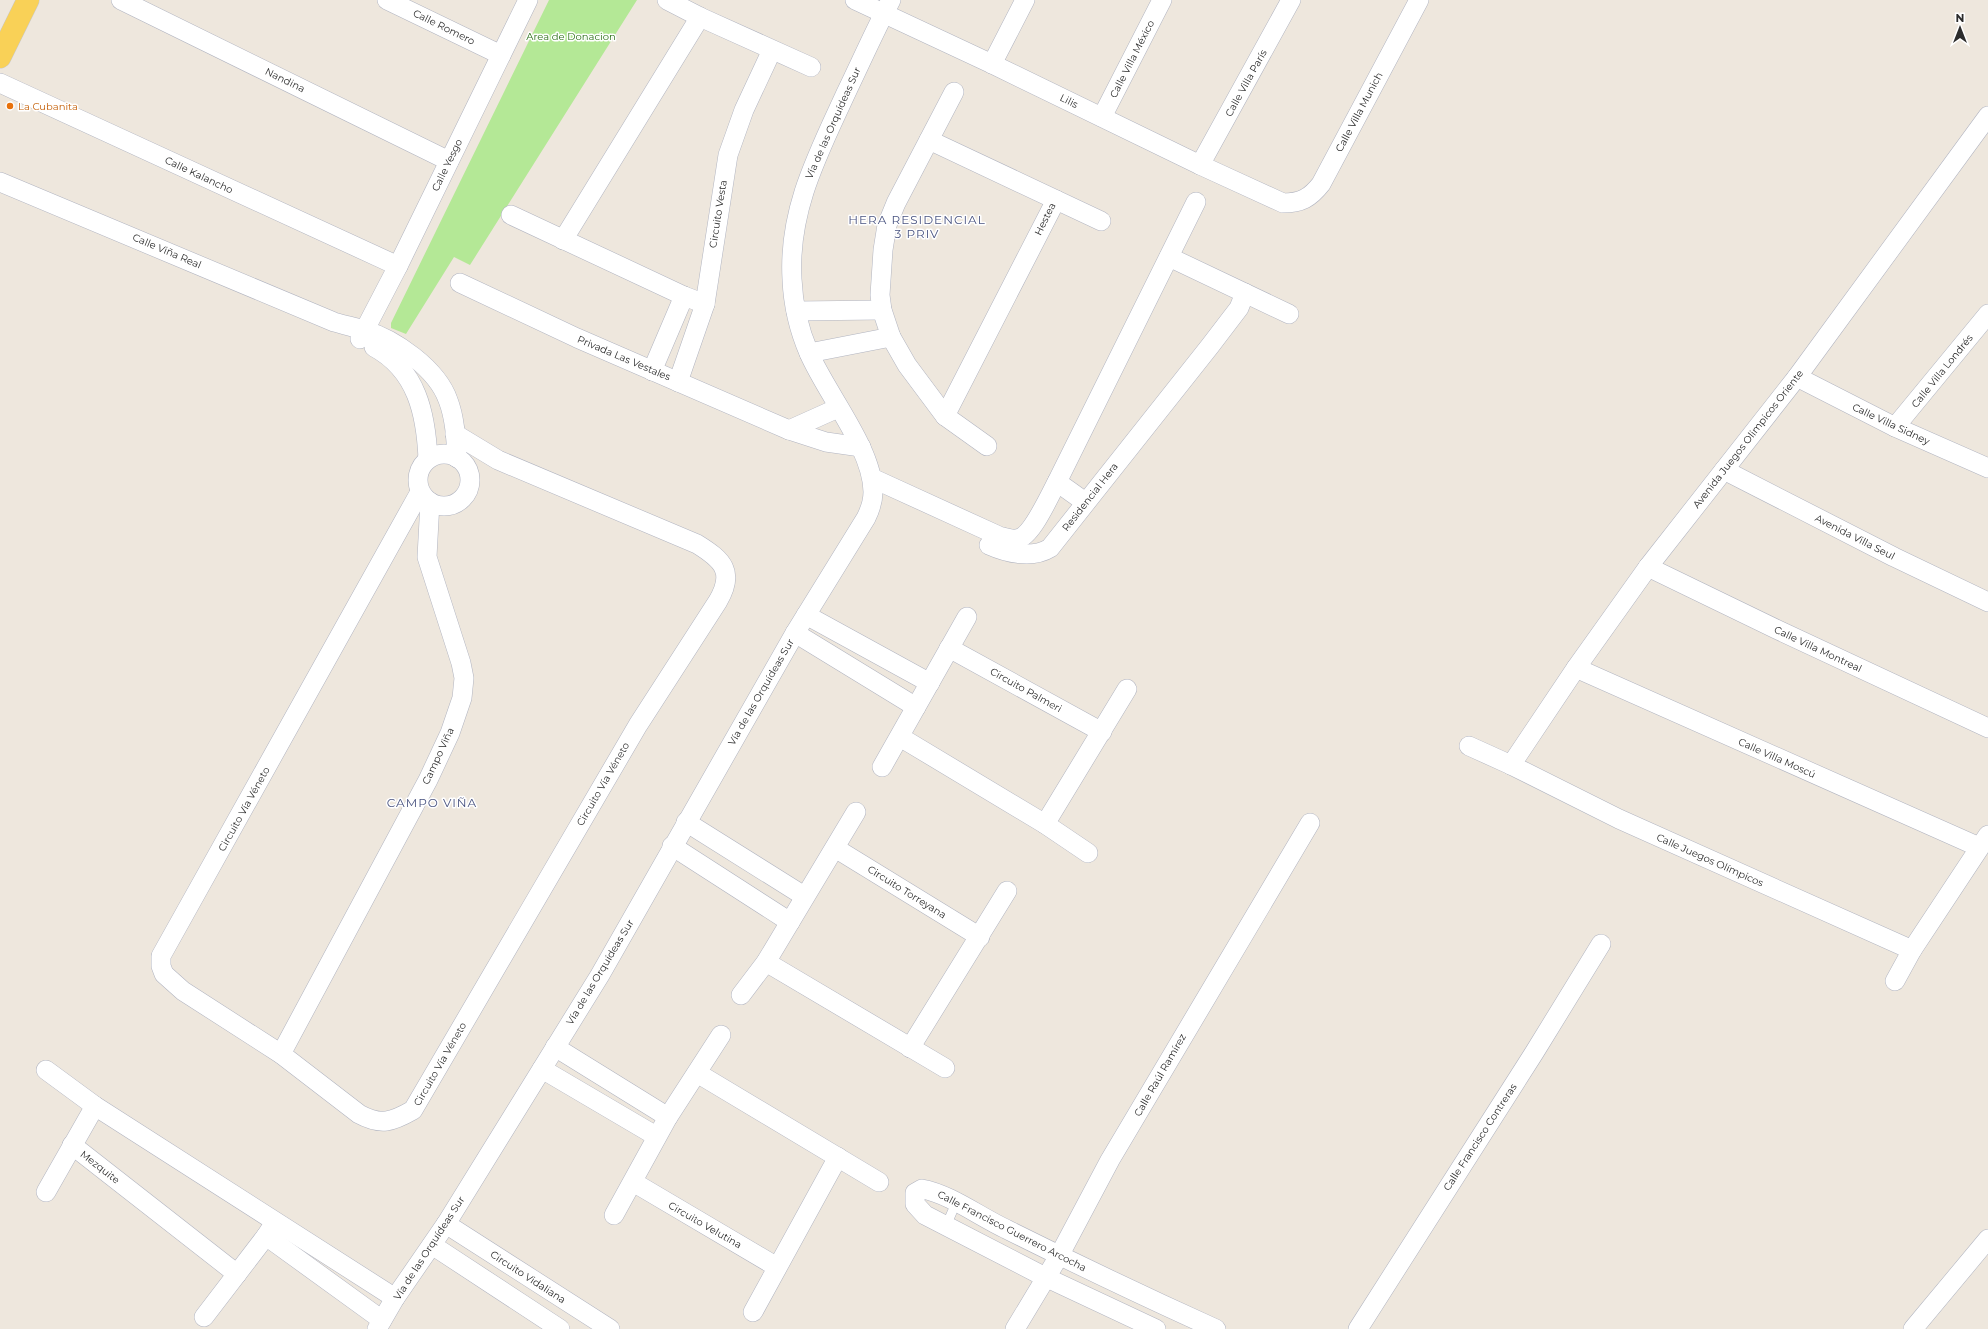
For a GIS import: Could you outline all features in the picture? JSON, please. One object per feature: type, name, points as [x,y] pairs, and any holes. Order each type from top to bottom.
[{"type":"main road","points":[[0,57],[28,0]]},
{"type":"street","name":"Nandina","points":[[121,0],[449,161]]},
{"type":"street","name":"Calle Romero","points":[[388,0],[501,55]]},
{"type":"street","name":"Calle Yesgo","points":[[362,334],[398,266],[528,0]]},
{"type":"street","points":[[667,0],[700,17],[811,67]]},
{"type":"street","name":"Lilis","points":[[855,0],[887,7],[992,64],[1200,165],[1283,203]]},
{"type":"street","points":[[992,64],[1025,0]]},
{"type":"street","name":"Calle Villa México","points":[[1102,117],[1162,0]]},
{"type":"street","name":"Calle Villa París","points":[[1200,165],[1291,0]]},
{"type":"street","name":"Calle Villa Munich","points":[[1283,203],[1295,203],[1305,199],[1313,194],[1321,184],[1419,0]]},
{"type":"street","name":"Vía de las Orquídeas Sur","points":[[379,1324],[446,1224],[600,975],[672,846],[795,633],[866,518],[870,509],[872,485],[861,447],[838,408],[809,353],[796,311],[792,281],[791,256],[795,221],[810,173],[887,7]]},
{"type":"street","points":[[563,240],[700,17]]},
{"type":"street","name":"Circuito Vesta","points":[[678,382],[705,304],[728,155],[744,110],[772,50]]},
{"type":"street","name":"Calle Kalancho","points":[[0,83],[398,266]]},
{"type":"street","points":[[954,92],[896,202],[887,225],[880,275],[880,295],[882,310],[891,337],[907,365],[945,416],[987,446]]},
{"type":"street","name":"Avenida Juegos Olimpicos Oriente","points":[[1511,765],[1576,668],[1648,567],[1796,377],[1988,116]]},
{"type":"street","name":"Hestea","points":[[929,140],[1056,200],[945,416]]},
{"type":"street","name":"Calle Viña Real","points":[[0,182],[362,334]]},
{"type":"street","points":[[1056,200],[1101,221]]},
{"type":"street","name":"Residencial Hera","points":[[997,542],[1020,538],[1028,533],[1057,482],[1196,202]]},
{"type":"street","points":[[511,215],[684,296],[705,304]]},
{"type":"street","points":[[1169,257],[1290,314]]},
{"type":"street","name":"Privada Las Vestales","points":[[460,283],[577,338],[789,430],[826,442],[861,447]]},
{"type":"street","name":"Residencial Hera","points":[[872,485],[997,542],[1018,554],[1046,551],[1055,542],[1239,308],[1244,293]]},
{"type":"street","points":[[652,371],[684,296]]},
{"type":"street","points":[[796,311],[882,310]]},
{"type":"street","name":"Calle Villa Londrés","points":[[1895,428],[1988,314]]},
{"type":"street","points":[[362,334],[408,354],[433,373],[440,383],[448,401],[455,434],[457,458]]},
{"type":"street","points":[[362,334],[394,360],[410,380],[417,396],[427,429],[428,459]]},
{"type":"street","points":[[809,353],[891,337]]},
{"type":"street","name":"Calle Villa Sidney","points":[[1796,377],[1895,428],[1988,468]]},
{"type":"street","points":[[789,430],[838,408]]},
{"type":"street","name":"Circuito Vía Véneto","points":[[425,497],[161,956],[161,969],[171,981],[183,991],[281,1054],[346,1105],[372,1121],[381,1123],[400,1118],[413,1110],[638,725],[725,589],[726,573],[722,564],[715,555],[697,544],[498,460],[455,434]]},
{"type":"street","points":[[442,454],[457,458],[467,468],[470,477],[469,487],[465,496],[458,502],[448,506],[439,506],[425,497],[418,483],[418,474],[428,459],[442,454]]},
{"type":"street","name":"Avenida Villa Seul","points":[[1724,470],[1894,557],[1988,602]]},
{"type":"street","points":[[1057,482],[1085,502]]},
{"type":"street","name":"Campo Viña","points":[[281,1054],[428,780],[450,733],[462,698],[464,678],[461,663],[427,557],[425,497]]},
{"type":"street","name":"Calle Villa Montreal","points":[[1648,567],[1988,728]]},
{"type":"street","points":[[806,615],[930,683]]},
{"type":"street","points":[[882,766],[900,737],[967,616]]},
{"type":"street","points":[[795,633],[916,707]]},
{"type":"street","name":"Circuito Palmeri","points":[[949,648],[1102,732]]},
{"type":"street","name":"Calle Villa Moscú","points":[[1576,668],[1984,841]]},
{"type":"street","points":[[1045,824],[1102,732],[1126,689]]},
{"type":"street","points":[[900,737],[1045,824],[1088,852]]},
{"type":"street","name":"Calle Juegos Olímpicos","points":[[1469,746],[1511,765],[1619,819],[1912,950]]},
{"type":"street","points":[[741,995],[766,962],[804,896],[856,812]]},
{"type":"street","points":[[686,822],[804,896]]},
{"type":"street","name":"Calle Raúl Ramírez","points":[[1015,1329],[1059,1256],[1114,1154],[1310,823]]},
{"type":"street","points":[[1895,981],[1912,950],[1984,841]]},
{"type":"street","points":[[672,846],[790,922]]},
{"type":"street","name":"Circuito Torreyana","points":[[835,848],[980,937]]},
{"type":"street","points":[[910,1048],[980,937],[1007,891]]},
{"type":"street","name":"Calle Francisco Contreras","points":[[1358,1329],[1534,1053],[1601,944]]},
{"type":"street","points":[[766,962],[945,1068]]},
{"type":"street","points":[[614,1216],[656,1136],[721,1035]]},
{"type":"street","points":[[555,1047],[668,1117]]},
{"type":"street","points":[[542,1069],[656,1136]]},
{"type":"street","points":[[46,1070],[271,1229],[395,1298]]},
{"type":"street","points":[[697,1073],[879,1182]]},
{"type":"street","name":"Mezquite","points":[[95,1106],[72,1145],[236,1274]]},
{"type":"street","points":[[46,1192],[72,1145]]},
{"type":"street","points":[[753,1312],[838,1157]]},
{"type":"street","name":"Circuito Velutina","points":[[633,1182],[777,1268]]},
{"type":"street","name":"Calle Francisco Guerrero Arcocha","points":[[1156,1329],[1045,1277],[925,1216],[919,1210],[914,1200],[914,1193],[922,1189],[931,1190],[1059,1256],[1216,1329]]},
{"type":"street","name":"Circuito Vidaliana","points":[[446,1224],[610,1329]]},
{"type":"street","points":[[204,1317],[271,1229]]},
{"type":"street","points":[[271,1229],[379,1324]]},
{"type":"street","points":[[1913,1329],[1988,1239]]},
{"type":"street","points":[[432,1245],[560,1329]]},
{"type":"lane","points":[[946,1226],[956,1203]]},
{"type":"green space","name":"Area de Donacion","points":[[549,0],[637,0],[470,265],[454,257],[406,334],[391,328],[391,323]]},
{"type":"place","name":"La Cubanita","points":[[10,106]]},
{"type":"district","name":"HERA RESIDENCIAL 3 PRIV","points":[[917,226]]},
{"type":"district","name":"CAMPO VIÑA","points":[[432,802]]}]
